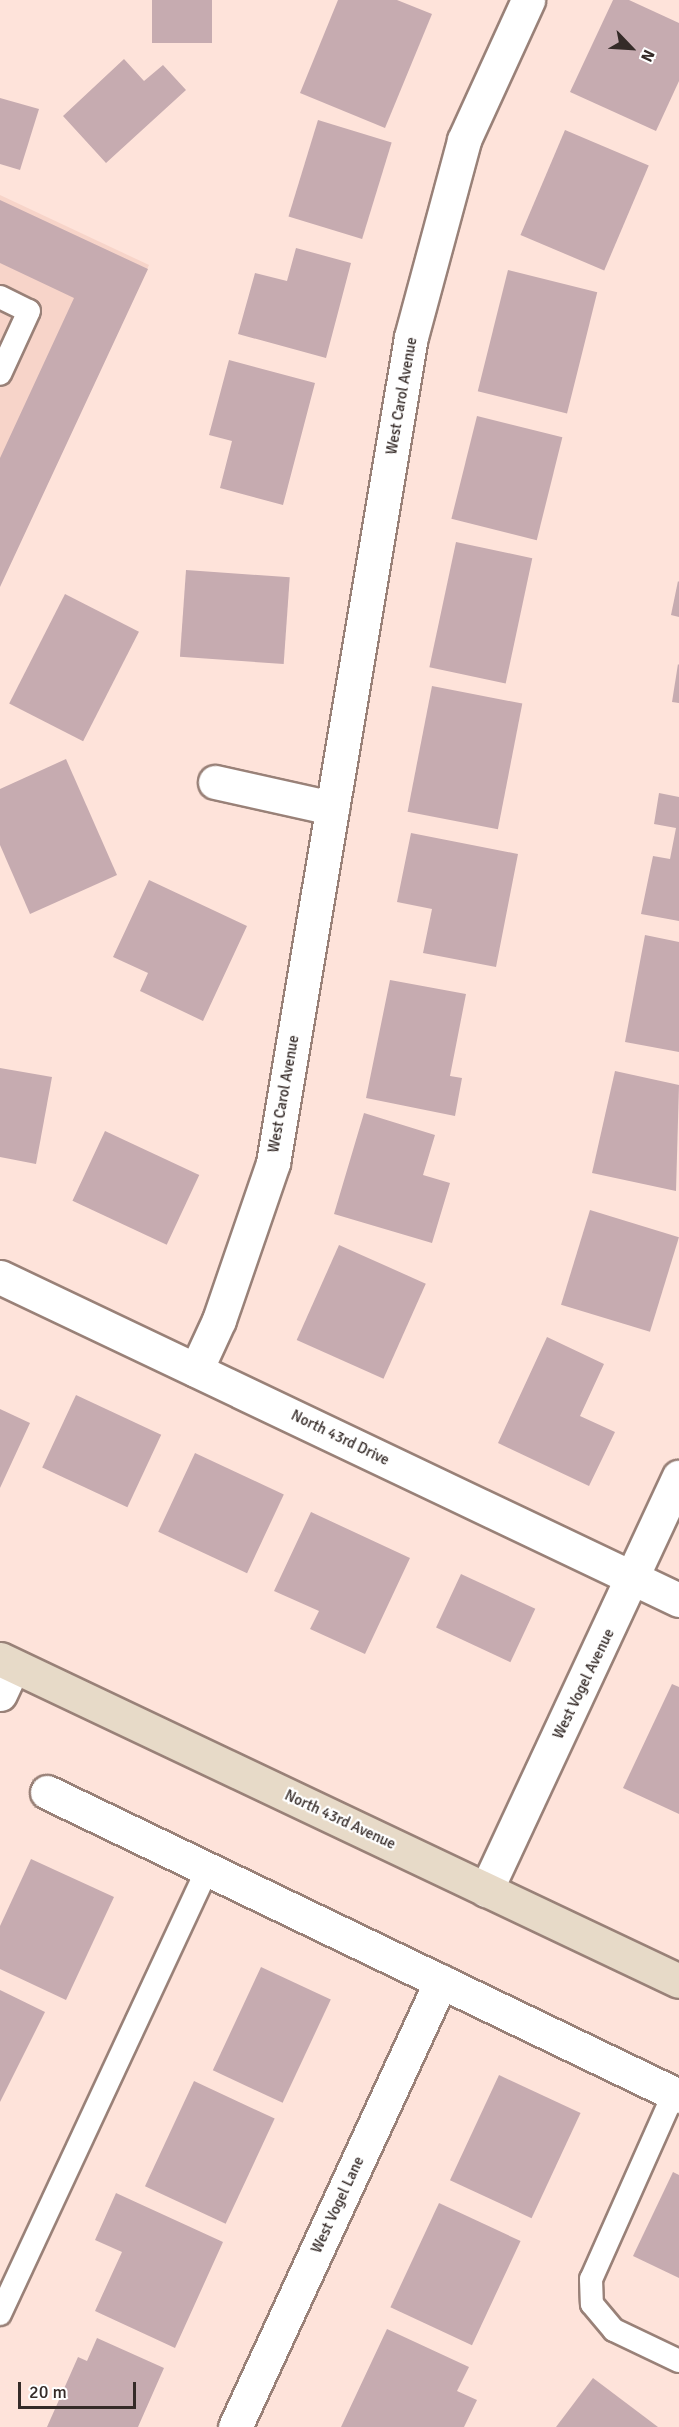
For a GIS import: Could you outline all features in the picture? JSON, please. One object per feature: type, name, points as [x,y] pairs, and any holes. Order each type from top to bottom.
[{"type":"main road","name":"North 43rd Avenue","points":[[4,1673],[486,1890],[679,1981]]},
{"type":"street","name":"West Carol Avenue","points":[[196,1370],[219,1320],[273,1163],[411,337],[464,140],[528,0]]},
{"type":"street","points":[[214,782],[332,808]]},
{"type":"street","name":"North 43rd Drive","points":[[0,1277],[679,1600]]},
{"type":"street","name":"West Vogel Avenue","points":[[486,1890],[634,1579],[679,1477]]},
{"type":"street","points":[[47,1792],[676,2094]]},
{"type":"street","name":"West Vogel Lane","points":[[235,2427],[441,1982]]},
{"type":"lane","points":[[0,297],[29,311],[0,374]]},
{"type":"lane","points":[[0,2313],[207,1870]]},
{"type":"lane","points":[[676,2094],[591,2279],[592,2304],[614,2330],[679,2361]]},
{"type":"shaded area","points":[[0,195],[149,265],[0,585]]},
{"type":"building","points":[[152,0],[212,0],[212,43],[152,43]]},
{"type":"building","points":[[338,0],[397,0],[432,14],[385,128],[300,93]]},
{"type":"building","points":[[613,0],[629,0],[679,23],[679,81],[656,131],[570,92]]},
{"type":"building","points":[[124,59],[144,81],[163,65],[186,90],[106,163],[63,116]]},
{"type":"building","points":[[0,98],[39,109],[20,170],[0,164]]},
{"type":"building","points":[[318,120],[392,143],[362,239],[288,217]]},
{"type":"building","points":[[565,130],[649,166],[604,270],[520,235]]},
{"type":"building","points":[[0,200],[148,269],[0,587],[0,458],[74,298],[0,263]]},
{"type":"building","points":[[296,248],[351,263],[326,358],[238,334],[255,273],[287,281]]},
{"type":"building","points":[[508,270],[597,292],[567,414],[478,391]]},
{"type":"building","points":[[229,360],[315,383],[283,505],[220,488],[232,441],[209,435]]},
{"type":"building","points":[[477,416],[562,437],[537,540],[451,519]]},
{"type":"building","points":[[456,542],[532,558],[506,683],[429,667]]},
{"type":"building","points":[[186,570],[290,577],[284,664],[180,657]]},
{"type":"building","points":[[679,582],[679,617],[671,615]]},
{"type":"building","points":[[65,594],[139,632],[83,741],[9,704]]},
{"type":"building","points":[[679,665],[679,703],[672,702]]},
{"type":"building","points":[[432,686],[522,704],[498,829],[408,812]]},
{"type":"building","points":[[66,759],[117,875],[30,914],[0,845],[0,789]]},
{"type":"building","points":[[659,793],[679,797],[679,921],[641,914],[653,856],[670,859],[676,828],[654,824]]},
{"type":"building","points":[[411,833],[518,854],[496,967],[423,953],[432,909],[397,902]]},
{"type":"building","points":[[149,880],[247,926],[203,1021],[140,991],[148,973],[113,957]]},
{"type":"building","points":[[645,935],[679,942],[679,1052],[625,1042]]},
{"type":"building","points":[[390,980],[466,994],[450,1076],[462,1078],[455,1116],[366,1098]]},
{"type":"building","points":[[0,1068],[52,1077],[36,1164],[0,1157]]},
{"type":"building","points":[[615,1071],[679,1085],[676,1191],[592,1173]]},
{"type":"building","points":[[364,1113],[435,1135],[423,1175],[450,1183],[432,1243],[334,1214]]},
{"type":"building","points":[[105,1131],[199,1175],[167,1245],[72,1201]]},
{"type":"building","points":[[590,1210],[679,1237],[650,1332],[561,1305]]},
{"type":"building","points":[[339,1245],[426,1284],[383,1379],[297,1340]]},
{"type":"building","points":[[547,1337],[604,1364],[580,1416],[615,1432],[589,1486],[498,1443]]},
{"type":"building","points":[[76,1395],[161,1435],[127,1507],[42,1468]]},
{"type":"building","points":[[0,1409],[30,1423],[0,1488]]},
{"type":"building","points":[[195,1453],[284,1494],[247,1573],[158,1532]]},
{"type":"building","points":[[311,1512],[410,1558],[365,1654],[310,1629],[319,1611],[274,1591]]},
{"type":"building","points":[[461,1574],[535,1609],[510,1662],[436,1627]]},
{"type":"building","points":[[672,1684],[679,1687],[679,1814],[623,1788]]},
{"type":"building","points":[[31,1859],[114,1897],[66,2000],[0,1969],[0,1926]]},
{"type":"building","points":[[261,1967],[331,2000],[283,2103],[213,2070]]},
{"type":"building","points":[[0,1990],[45,2012],[0,2102]]},
{"type":"building","points":[[499,2075],[581,2113],[532,2218],[450,2180]]},
{"type":"building","points":[[194,2081],[275,2119],[226,2224],[145,2186]]},
{"type":"building","points":[[673,2172],[679,2175],[679,2278],[633,2256]]},
{"type":"building","points":[[116,2193],[223,2242],[175,2348],[95,2311],[122,2252],[95,2240]]},
{"type":"building","points":[[439,2203],[521,2241],[472,2345],[390,2307]]},
{"type":"building","points":[[387,2329],[469,2367],[457,2391],[477,2400],[464,2427],[341,2427]]},
{"type":"building","points":[[97,2338],[164,2368],[138,2427],[47,2427],[78,2357],[87,2361]]},
{"type":"building","points":[[593,2378],[658,2427],[556,2427]]}]
